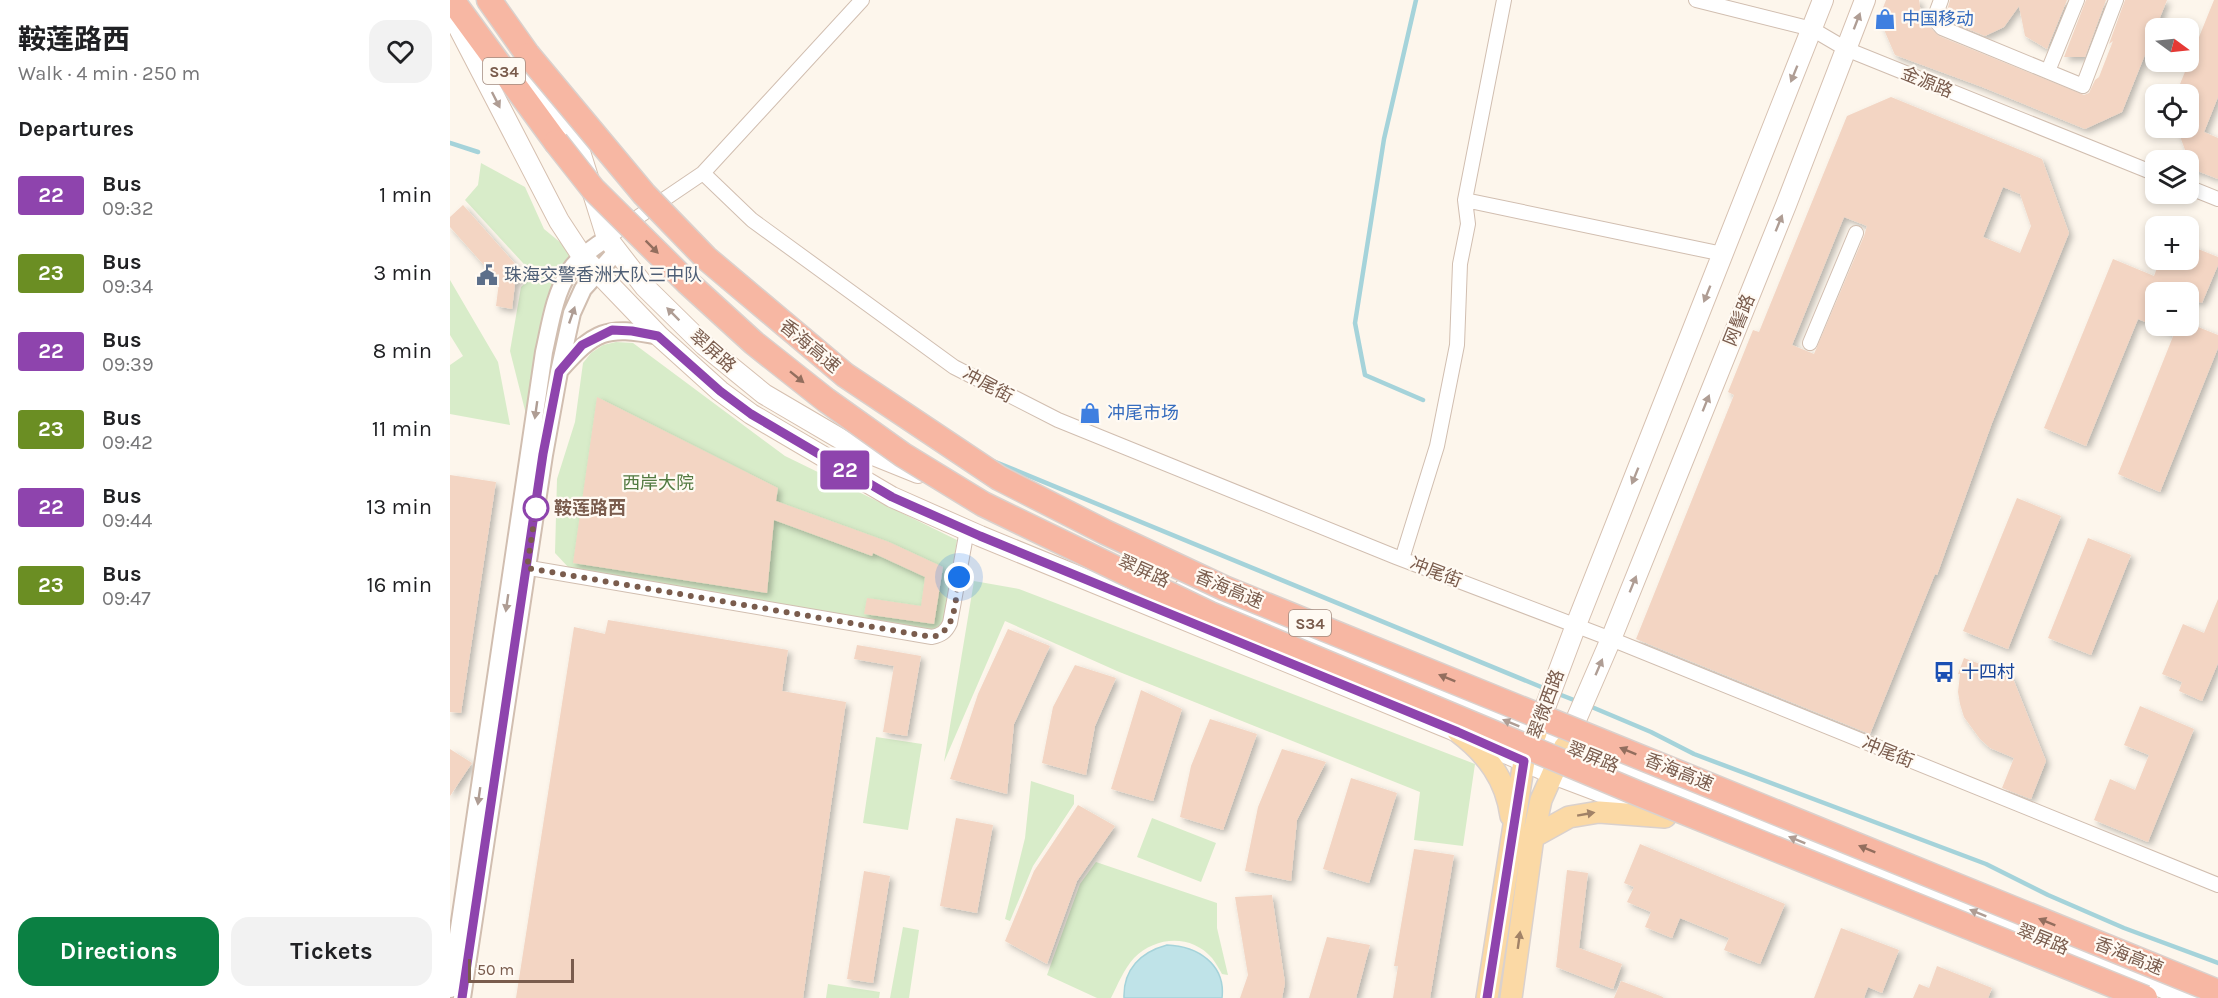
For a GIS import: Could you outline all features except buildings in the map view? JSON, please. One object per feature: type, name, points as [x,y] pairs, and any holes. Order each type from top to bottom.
[{"type":"highway","name":"香海高速","points":[[452,0],[593,189],[687,282],[754,343],[826,400],[903,455],[983,504],[1210,614],[1637,793],[2145,998]]},
{"type":"highway","name":"香海高速","points":[[489,0],[528,55],[583,123],[644,194],[706,258],[845,375],[999,478],[1105,532],[1224,588],[2218,992]]},
{"type":"main road","name":"翠屏路","points":[[483,0],[576,139],[612,244],[645,287],[704,345],[764,394],[856,448],[1006,509],[1214,602],[2188,998]]},
{"type":"main road","name":"翠微西路","points":[[1511,998],[1522,835],[1524,761],[1575,625],[1823,0]]},
{"type":"main road","name":"网髻路","points":[[1611,639],[1786,205],[1865,0]]},
{"type":"main road","name":"翠屏路","points":[[450,10],[559,221],[582,256],[658,336],[720,391],[751,414],[892,497],[967,530],[1458,732],[1553,774],[2115,998]]},
{"type":"main road","points":[[751,414],[764,394]]},
{"type":"main road","name":"翠微西路","points":[[1487,998],[1522,835],[1553,774],[1611,639]]},
{"type":"main road","points":[[1458,732],[1486,756],[1500,777],[1522,835],[1569,817],[1599,812],[1665,817]]},
{"type":"street","points":[[462,998],[520,567],[544,352],[553,311],[569,272],[582,256],[612,244],[703,173],[862,0]]},
{"type":"street","points":[[1402,559],[1437,446],[1457,345],[1460,264],[1468,224],[1465,200],[1504,0]]},
{"type":"street","name":"金源路","points":[[1696,0],[1812,29],[1846,49],[2145,170]]},
{"type":"street","points":[[1941,0],[1934,19],[1942,28],[2083,86],[2116,0]]},
{"type":"street","points":[[2048,71],[2077,0]]},
{"type":"street","name":"冲尾街","points":[[703,173],[752,220],[954,366],[1058,420],[1402,559],[1611,639],[2218,885]]},
{"type":"street","points":[[2199,192],[2218,199]]},
{"type":"street","points":[[1465,200],[1723,254]]},
{"type":"street","points":[[1810,343],[1856,233]]},
{"type":"street","points":[[450,989],[520,567],[559,372],[572,313],[583,289],[598,273],[612,244]]},
{"type":"street","points":[[559,372],[582,345],[612,330],[658,336]]},
{"type":"street","points":[[520,567],[932,637],[939,636],[946,631],[950,623],[967,530]]},
{"type":"green space","points":[[481,163],[525,187],[544,229],[583,261],[562,290],[533,442],[510,351],[521,287],[534,275],[465,200],[478,185]]},
{"type":"green space","points":[[450,280],[498,362],[510,425],[450,414],[450,365],[463,356],[450,335]]},
{"type":"green space","name":"西岸大院","points":[[616,342],[633,343],[785,456],[957,540],[942,631],[569,568],[555,553],[557,479],[575,422],[583,363],[591,353],[603,345]]},
{"type":"green space","points":[[974,581],[1019,589],[1475,764],[1463,846],[1414,840],[1420,792],[1117,671],[1005,621],[944,762]]},
{"type":"green space","points":[[876,737],[922,744],[908,830],[863,823]]},
{"type":"green space","points":[[1031,781],[1074,795],[1074,804],[1033,866],[1010,921],[1005,919],[1025,838]]},
{"type":"green space","points":[[1152,818],[1216,843],[1201,882],[1137,857]]},
{"type":"green space","points":[[1096,862],[1217,903],[1217,928],[1228,975],[1222,974],[1204,950],[1184,942],[1173,941],[1153,945],[1134,958],[1111,998],[1097,998],[1047,975],[1080,884]]},
{"type":"green space","points":[[903,927],[919,930],[909,998],[890,998]]},
{"type":"green space","points":[[828,984],[880,992],[879,998],[826,998]]},
{"type":"water","points":[[1167,945],[1189,949],[1207,959],[1219,976],[1222,998],[1124,998],[1127,978],[1135,963],[1149,952]]},
{"type":"waterway","points":[[1416,0],[1384,139],[1355,323],[1365,375],[1423,400]]},
{"type":"waterway","points":[[450,143],[478,152]]},
{"type":"waterway","points":[[993,461],[1546,689]]},
{"type":"waterway","points":[[1556,693],[1579,702]]},
{"type":"waterway","points":[[1587,705],[1651,732],[1694,754],[1986,864],[2048,895],[2124,928],[2218,963]]},
{"type":"bus line","name":"22","points":[[462,998],[543,454],[559,372],[582,345],[612,330],[658,336],[720,391],[751,414],[892,497],[980,536],[1524,761],[1487,998]]},
{"type":"place","name":"中国移动","points":[[1885,19]]},
{"type":"place","name":"珠海交警香洲大队三中队","points":[[487,275]]},
{"type":"place","name":"冲尾市场","points":[[1090,413]]},
{"type":"place","name":"鞍莲路西","points":[[536,508]]},
{"type":"place","name":"十四村","points":[[1944,672]]},
{"type":"route","points":[[536,508],[527,568],[932,637],[939,636],[946,631],[950,623],[959,577]]}]
